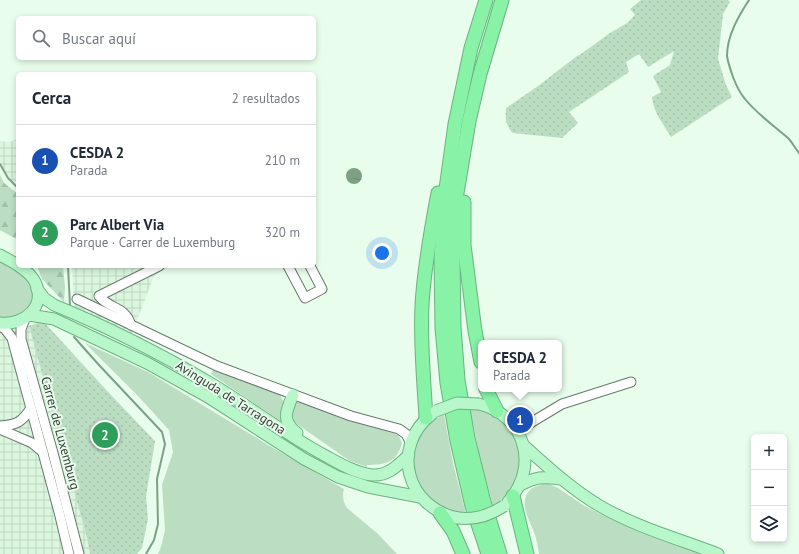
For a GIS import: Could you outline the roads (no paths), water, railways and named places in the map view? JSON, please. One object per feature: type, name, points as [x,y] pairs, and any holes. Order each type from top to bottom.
[{"type":"highway","points":[[486,0],[471,48],[455,124],[445,196],[441,258],[442,328],[447,383],[457,441],[472,506],[488,554]]},
{"type":"highway","points":[[500,554],[484,502],[468,438],[458,380],[454,327],[453,258],[456,199],[469,121],[480,74],[502,0]]},
{"type":"highway","points":[[431,415],[422,351],[422,305],[426,263],[449,123],[464,62],[471,48]]},
{"type":"highway","points":[[462,167],[464,177],[464,244],[478,346]]},
{"type":"highway","points":[[488,392],[497,411]]},
{"type":"highway","points":[[513,496],[527,554]]},
{"type":"highway","points":[[440,513],[453,531],[463,554]]},
{"type":"main road","name":"Avinguda de Tarragona","points":[[0,255],[16,264]]},
{"type":"main road","name":"Avinguda de Tarragona","points":[[21,268],[32,277],[36,283],[37,290],[44,298],[54,305],[157,353],[212,384],[308,446],[342,465],[364,473],[380,474],[387,473],[394,469],[408,456]]},
{"type":"main road","points":[[0,324],[12,323],[27,317],[36,304],[37,290]]},
{"type":"main road","name":"Avinguda de Tarragona","points":[[27,317],[54,319],[147,363],[208,397],[304,459],[338,477],[368,487],[420,497]]},
{"type":"main road","points":[[293,394],[286,417],[290,428],[342,465]]},
{"type":"main road","points":[[457,403],[479,404],[497,411],[510,422],[517,431],[523,445],[525,465],[520,485],[504,506],[493,513],[482,517],[470,519],[458,518],[440,513],[420,497],[411,478],[408,456],[411,443],[419,427],[431,415],[457,403]]},
{"type":"main road","points":[[523,445],[562,480],[578,492],[614,514],[718,554]]},
{"type":"main road","points":[[520,485],[542,477],[562,480]]},
{"type":"street","points":[[131,325],[126,314],[103,302],[99,296],[155,268]]},
{"type":"street","points":[[289,268],[305,298],[322,289],[311,268]]},
{"type":"street","points":[[77,299],[217,366],[351,416],[399,429],[406,434],[411,443]]},
{"type":"street","name":"Carrer de Luxemburg","points":[[27,317],[21,329],[22,339],[79,554]]},
{"type":"street","name":"Carrer de Luxemburg","points":[[0,324],[12,338],[69,554]]},
{"type":"street","points":[[517,431],[562,404],[631,382]]},
{"type":"street","points":[[0,428],[11,426],[19,422],[31,408]]},
{"type":"street","points":[[0,428],[32,443],[43,452]]},
{"type":"water","points":[[354,168],[360,170],[362,176],[360,182],[354,184],[348,182],[346,176],[348,170]]},
{"type":"waterway","points":[[749,0],[737,20],[729,41],[727,56],[730,70],[741,94],[745,99],[760,115],[788,138],[799,153]]},
{"type":"waterway","points":[[0,164],[8,178],[16,186]]},
{"type":"waterway","points":[[68,268],[70,306]]},
{"type":"waterway","points":[[74,337],[162,432],[165,444],[157,479],[158,524],[154,540],[146,554]]},
{"type":"place","name":"CESDA 2","points":[[520,420]]},
{"type":"place","name":"Parc Albert Via","points":[[105,435]]}]
